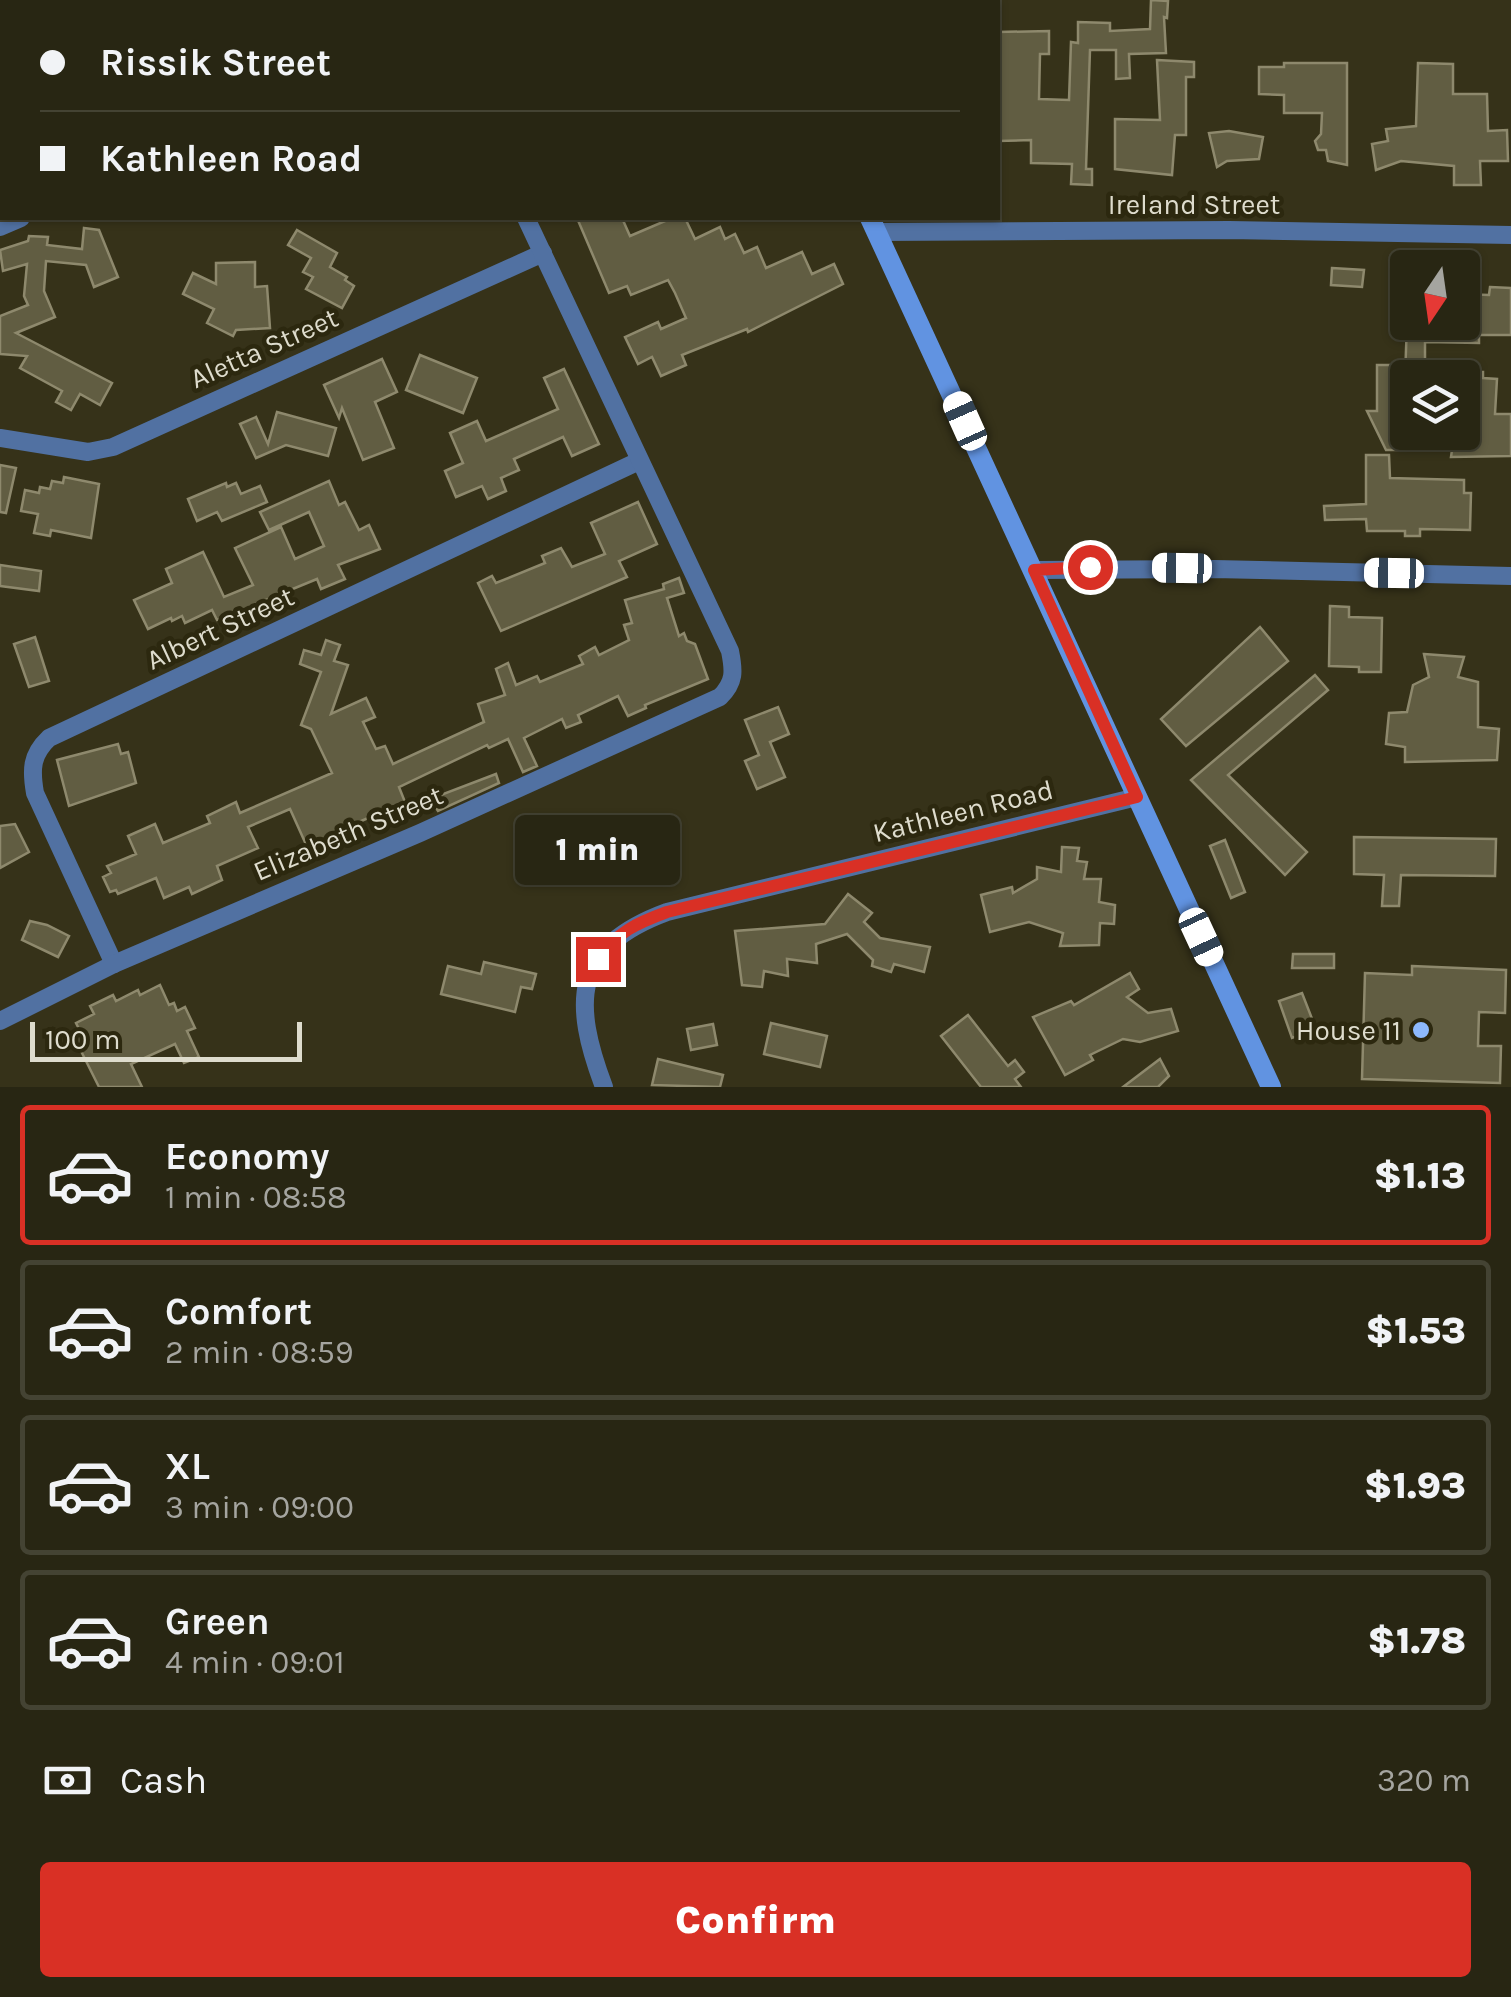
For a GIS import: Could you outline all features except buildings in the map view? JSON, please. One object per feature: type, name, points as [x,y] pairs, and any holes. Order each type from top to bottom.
[{"type":"street","points":[[527,220],[639,461]]},
{"type":"street","points":[[874,225],[1271,1087]]},
{"type":"street","name":"Ireland Street","points":[[874,225],[1511,234]]},
{"type":"street","name":"Aletta Street","points":[[0,438],[88,452],[113,446],[543,253]]},
{"type":"street","name":"Elizabeth Street","points":[[0,1021],[114,964],[420,833],[720,697],[732,681],[730,652],[639,461]]},
{"type":"street","name":"Albert Street","points":[[114,964],[36,793],[34,757],[49,738],[639,461]]},
{"type":"street","points":[[1034,570],[1214,569],[1511,576]]},
{"type":"street","name":"Kathleen Road","points":[[604,1087],[587,1042],[583,1002],[598,959],[611,940],[633,924],[667,912],[1137,797]]},
{"type":"place","name":"House 11","points":[[1421,1030]]},
{"type":"route","points":[[598,959],[611,940],[633,924],[667,912],[1137,797],[1034,570],[1090,567]]}]
